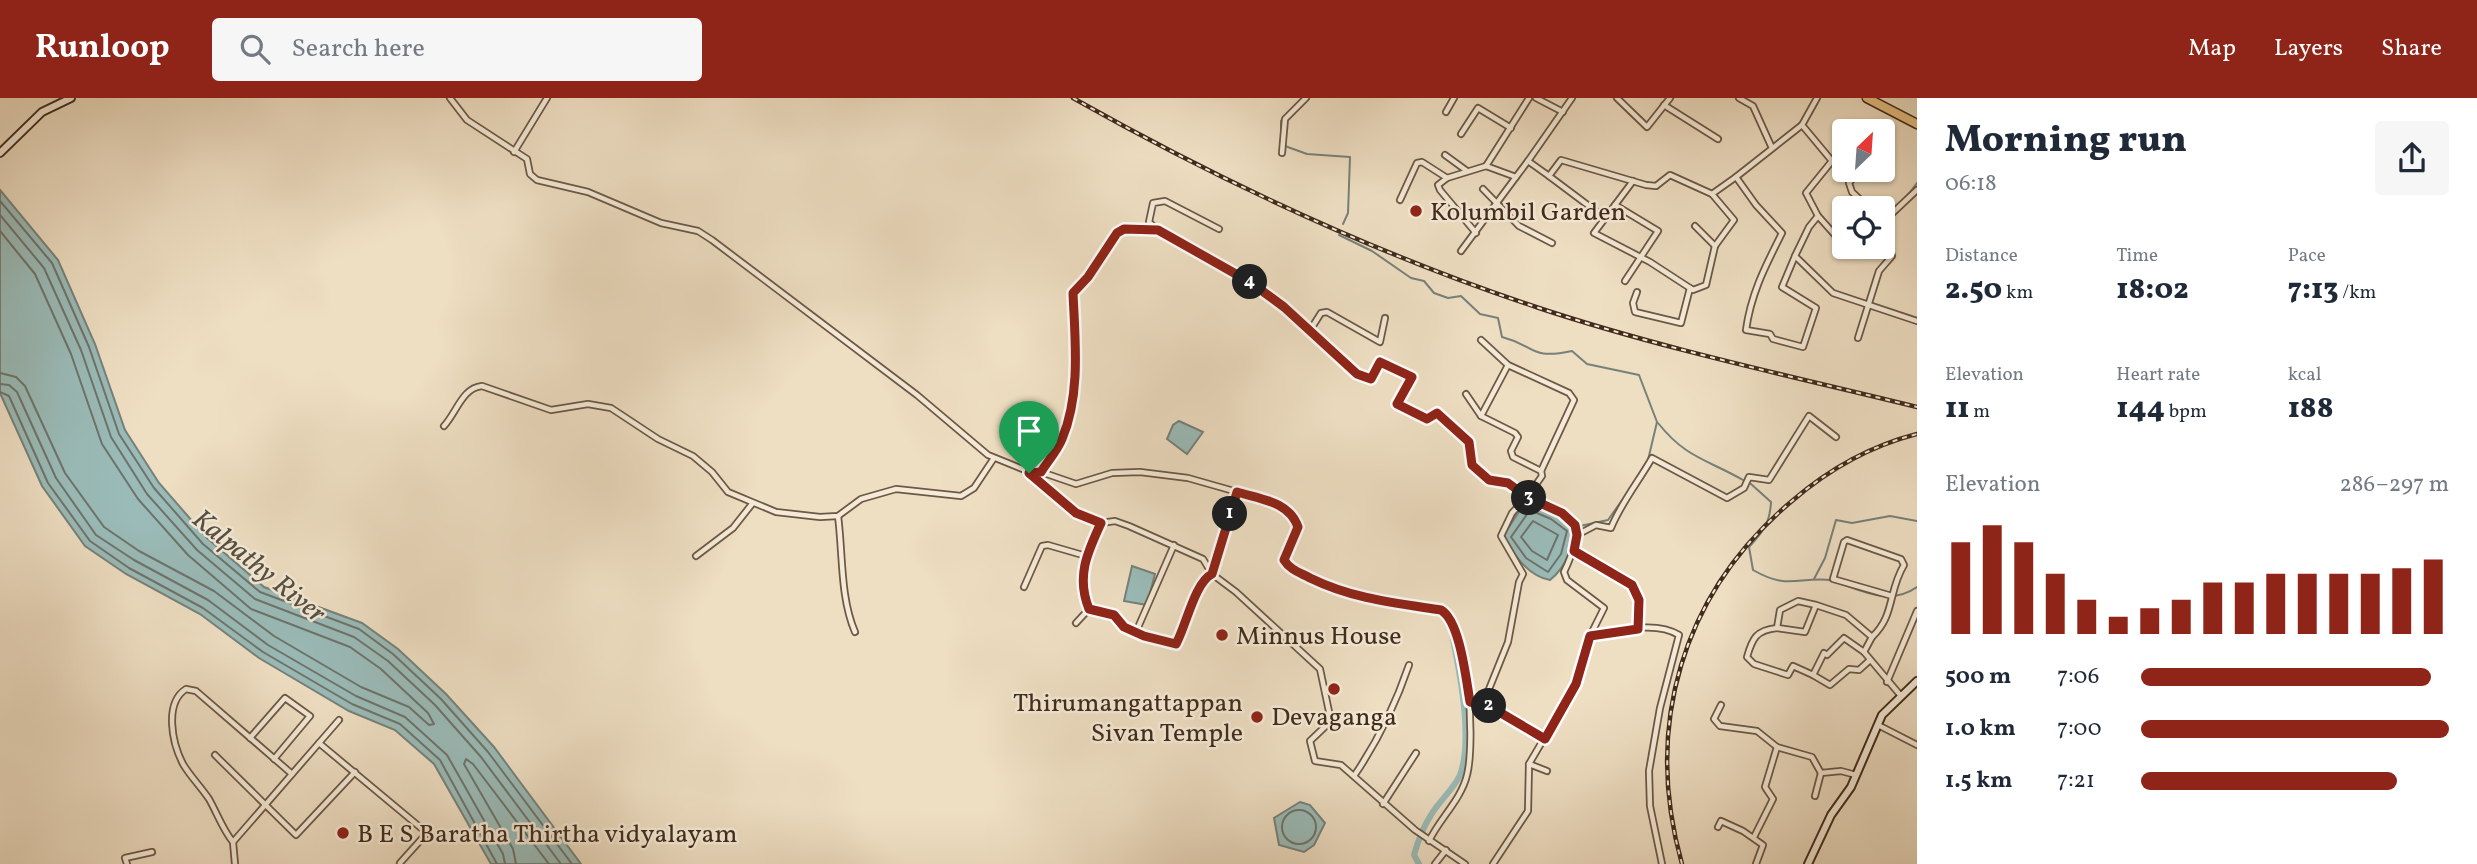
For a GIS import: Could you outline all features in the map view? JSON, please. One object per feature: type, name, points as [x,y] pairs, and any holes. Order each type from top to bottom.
[{"type":"highway","points":[[1867,98],[1917,124]]},
{"type":"street","points":[[0,153],[43,112],[71,98]]},
{"type":"street","points":[[450,98],[467,120],[527,159],[530,174],[537,180],[588,192],[661,223],[698,231],[917,395],[994,458],[1029,473],[1076,513],[1101,523],[1115,521],[1203,559],[1212,574],[1236,592],[1320,670],[1331,721],[1310,741],[1310,751],[1315,761],[1341,765],[1429,841],[1465,864]]},
{"type":"street","points":[[514,152],[547,98]]},
{"type":"street","points":[[1282,151],[1285,119],[1306,98]]},
{"type":"street","points":[[1446,112],[1454,98]]},
{"type":"street","points":[[1476,233],[1438,185],[1447,178],[1486,166],[1529,98]]},
{"type":"street","points":[[1536,98],[1563,112]]},
{"type":"street","points":[[1461,251],[1497,206],[1572,98]]},
{"type":"street","points":[[1617,98],[1647,127],[1670,98]]},
{"type":"street","points":[[1739,98],[1753,106],[1772,148]]},
{"type":"street","points":[[1712,194],[1802,125],[1817,98]]},
{"type":"street","points":[[1664,105],[1718,139]]},
{"type":"street","points":[[1461,134],[1478,108],[1511,128]]},
{"type":"street","points":[[1802,125],[1832,161],[1806,193],[1818,216],[1832,234]]},
{"type":"street","points":[[1445,155],[1468,172]]},
{"type":"street","points":[[1549,176],[1561,160],[1656,186],[1670,175],[1712,194],[1734,220],[1715,246],[1706,285],[1690,288],[1594,233],[1633,181]]},
{"type":"street","points":[[1528,161],[1605,218]]},
{"type":"street","points":[[1401,200],[1417,163],[1422,162],[1447,178]]},
{"type":"street","points":[[1486,166],[1516,177]]},
{"type":"street","points":[[1736,177],[1756,205],[1783,233],[1757,282],[1749,304],[1746,330],[1770,334],[1773,339],[1803,347],[1816,308],[1782,287],[1795,256],[1818,216]]},
{"type":"street","points":[[1483,189],[1519,226],[1552,243]]},
{"type":"street","points":[[1895,210],[1917,190]]},
{"type":"street","points":[[1219,229],[1165,201],[1153,203],[1149,212],[1149,222],[1158,230],[1250,282],[1284,307],[1357,374],[1371,379],[1380,362],[1412,377],[1397,404],[1427,419],[1437,413],[1469,442],[1472,465],[1489,480],[1508,483],[1527,497],[1562,513],[1575,525],[1577,535],[1574,551],[1564,572],[1567,580],[1604,608],[1590,636],[1576,684],[1529,764],[1528,811],[1493,864]]},
{"type":"street","points":[[1615,205],[1658,231],[1625,281]]},
{"type":"street","points":[[1695,226],[1715,246]]},
{"type":"street","points":[[1041,472],[1063,439],[1071,409],[1077,333],[1073,293],[1088,277],[1117,233],[1124,229],[1158,230]]},
{"type":"street","points":[[1795,256],[1833,293],[1917,321]]},
{"type":"street","points":[[1858,338],[1879,271],[1889,259]]},
{"type":"street","points":[[1637,292],[1633,303],[1635,312],[1681,323],[1690,288]]},
{"type":"street","points":[[1309,332],[1321,313],[1327,312],[1380,342],[1385,318]]},
{"type":"street","points":[[1481,340],[1508,365],[1569,393],[1574,400],[1541,471],[1542,476],[1512,513],[1501,536],[1523,574],[1518,582],[1508,642],[1483,704]]},
{"type":"street","points":[[1481,415],[1508,365]]},
{"type":"street","points":[[444,426],[455,415],[467,390],[473,387],[482,386],[551,410],[602,404],[693,456],[712,472],[728,492],[752,503],[790,514],[838,516],[861,499],[896,489],[961,496],[974,488],[994,458]]},
{"type":"street","points":[[1466,394],[1481,415],[1515,433],[1518,438],[1511,451],[1513,457],[1541,471]]},
{"type":"street","points":[[1577,535],[1596,525],[1611,528],[1652,458],[1727,498],[1744,488],[1749,477],[1769,480],[1809,416],[1836,437]]},
{"type":"street","points":[[1029,473],[1041,472],[1076,484],[1112,473],[1163,473],[1211,482],[1276,503],[1294,516],[1298,527],[1284,560],[1290,568],[1337,592],[1365,599],[1441,610],[1449,614],[1455,626],[1470,702],[1473,739],[1467,776],[1429,841]]},
{"type":"street","points":[[1089,609],[1114,615],[1124,627],[1136,632],[1176,644],[1195,604],[1198,587],[1203,578],[1212,574],[1237,492]]},
{"type":"street","points":[[696,556],[733,527],[752,503]]},
{"type":"street","points":[[838,516],[847,587],[846,610],[855,632]]},
{"type":"street","points":[[1089,609],[1084,596],[1082,570],[1101,523]]},
{"type":"street","points":[[1864,652],[1872,637],[1884,626],[1904,565],[1901,559],[1847,540],[1844,542],[1833,579],[1892,596]]},
{"type":"street","points":[[1024,587],[1042,547],[1048,545],[1086,556]]},
{"type":"street","points":[[1136,632],[1174,545]]},
{"type":"street","points":[[1574,551],[1632,585],[1639,600],[1638,629]]},
{"type":"street","points":[[1777,628],[1780,610],[1798,601],[1846,615],[1872,637]]},
{"type":"street","points":[[1816,605],[1805,632],[1777,628],[1758,633],[1751,641],[1747,657],[1754,664],[1788,675],[1793,666],[1830,685],[1849,669],[1859,670],[1870,660]]},
{"type":"street","points":[[1076,623],[1089,609]]},
{"type":"street","points":[[1887,683],[1917,611]]},
{"type":"street","points":[[1590,636],[1638,629],[1671,630],[1679,635],[1660,708],[1649,771],[1650,806],[1662,864]]},
{"type":"street","points":[[1813,675],[1824,653],[1828,655],[1844,638],[1864,652],[1900,696]]},
{"type":"street","points":[[1354,776],[1397,700],[1409,666]]},
{"type":"street","points":[[1808,864],[1831,815],[1851,787],[1888,706],[1917,681]]},
{"type":"street","points":[[236,864],[233,842],[198,783],[184,766],[175,746],[172,708],[176,695],[186,689],[196,691],[292,774]]},
{"type":"street","points":[[250,738],[285,698],[310,716],[274,759]]},
{"type":"street","points":[[1470,702],[1483,704],[1545,739]]},
{"type":"street","points":[[1721,705],[1714,719],[1717,723],[1735,730],[1757,731],[1777,747],[1812,757],[1821,773],[1815,796]]},
{"type":"street","points":[[233,842],[339,720]]},
{"type":"street","points":[[1878,725],[1917,746]]},
{"type":"street","points":[[319,743],[427,833],[400,863]]},
{"type":"street","points":[[1754,837],[1773,799],[1765,787],[1777,747]]},
{"type":"street","points":[[1383,804],[1416,753]]},
{"type":"street","points":[[215,755],[296,835],[355,772]]},
{"type":"street","points":[[1529,764],[1546,771]]},
{"type":"street","points":[[1821,773],[1841,771],[1856,775]]},
{"type":"street","points":[[1718,827],[1724,821],[1763,845],[1756,864]]},
{"type":"street","points":[[1435,864],[1446,850]]},
{"type":"street","points":[[127,864],[125,858],[152,852]]},
{"type":"water","points":[[0,190],[58,260],[95,344],[125,430],[159,483],[207,538],[264,587],[362,623],[398,649],[446,694],[494,747],[581,864],[491,864],[434,764],[395,730],[349,711],[259,658],[200,614],[126,574],[85,546],[42,486],[0,393]]},
{"type":"water","points":[[1179,421],[1203,432],[1187,454],[1167,439],[1173,425]]},
{"type":"water","points":[[1526,501],[1554,513],[1573,527],[1568,556],[1561,569],[1550,580],[1528,569],[1503,536]]},
{"type":"water","points":[[1132,566],[1155,574],[1147,605],[1124,601]]},
{"type":"water","points":[[1300,802],[1310,805],[1325,823],[1314,845],[1304,852],[1279,845],[1274,818]]},
{"type":"waterway","points":[[1281,145],[1281,121],[1302,98]]},
{"type":"waterway","points":[[1285,146],[1307,154],[1350,157],[1348,213],[1343,224]]},
{"type":"waterway","points":[[1907,196],[1917,183]]},
{"type":"waterway","points":[[1339,235],[1372,251],[1411,278],[1424,281],[1434,293],[1448,298],[1461,296],[1480,314],[1498,318],[1502,337],[1540,353],[1572,351],[1587,364],[1639,375],[1657,422],[1648,460],[1632,486]]},
{"type":"waterway","points":[[1658,423],[1687,451],[1743,480]]},
{"type":"waterway","points":[[1751,484],[1771,502],[1765,527],[1749,547],[1753,570],[1775,580],[1831,580]]},
{"type":"waterway","points":[[1580,526],[1608,520],[1625,496]]},
{"type":"waterway","points":[[1814,579],[1825,558],[1836,520],[1852,523],[1890,516],[1917,521]]},
{"type":"waterway","points":[[1839,583],[1879,596],[1898,595],[1917,587]]},
{"type":"waterway","points":[[1419,864],[1414,855],[1421,834],[1434,810],[1460,775],[1464,759],[1463,700],[1450,624]]},
{"type":"railway","points":[[1073,98],[1243,187],[1359,240],[1478,287],[1633,336],[1917,407]]},
{"type":"railway","points":[[1682,864],[1671,813],[1667,762],[1671,713],[1681,665],[1699,620],[1723,577],[1754,537],[1792,501],[1850,460],[1917,434]]},
{"type":"place","name":"Kolumbil Garden","points":[[1416,211]]},
{"type":"place","name":"Minnus House","points":[[1222,635]]},
{"type":"place","name":"Devaganga","points":[[1334,689]]},
{"type":"place","name":"Thirumangattappan Sivan Temple","points":[[1257,717]]},
{"type":"place","name":"B E S Baratha Thirtha vidyalayam","points":[[343,833]]},
{"type":"route","points":[[1124,229],[1158,230],[1250,282],[1284,307],[1357,374],[1371,379],[1380,362],[1412,377],[1397,404],[1427,419],[1437,413],[1469,442],[1472,465],[1489,480],[1508,483],[1527,497],[1562,513],[1575,525],[1577,535],[1574,551],[1622,577],[1637,592],[1638,629],[1590,636],[1576,684],[1545,739],[1489,706],[1470,702],[1455,626],[1449,614],[1441,610],[1365,599],[1337,592],[1290,568],[1284,560],[1298,527],[1294,516],[1276,503],[1237,492],[1215,556],[1212,574],[1203,578],[1198,587],[1195,604],[1180,638],[1176,644],[1153,639],[1124,627],[1114,615],[1089,609],[1084,596],[1082,570],[1101,523],[1076,513],[1029,473],[1041,472],[1056,452],[1063,439],[1071,409],[1077,333],[1073,293],[1088,277],[1102,250],[1117,233],[1124,229]]},
{"type":"water label","name":"Kalpathy River","points":[[260,565]]}]
